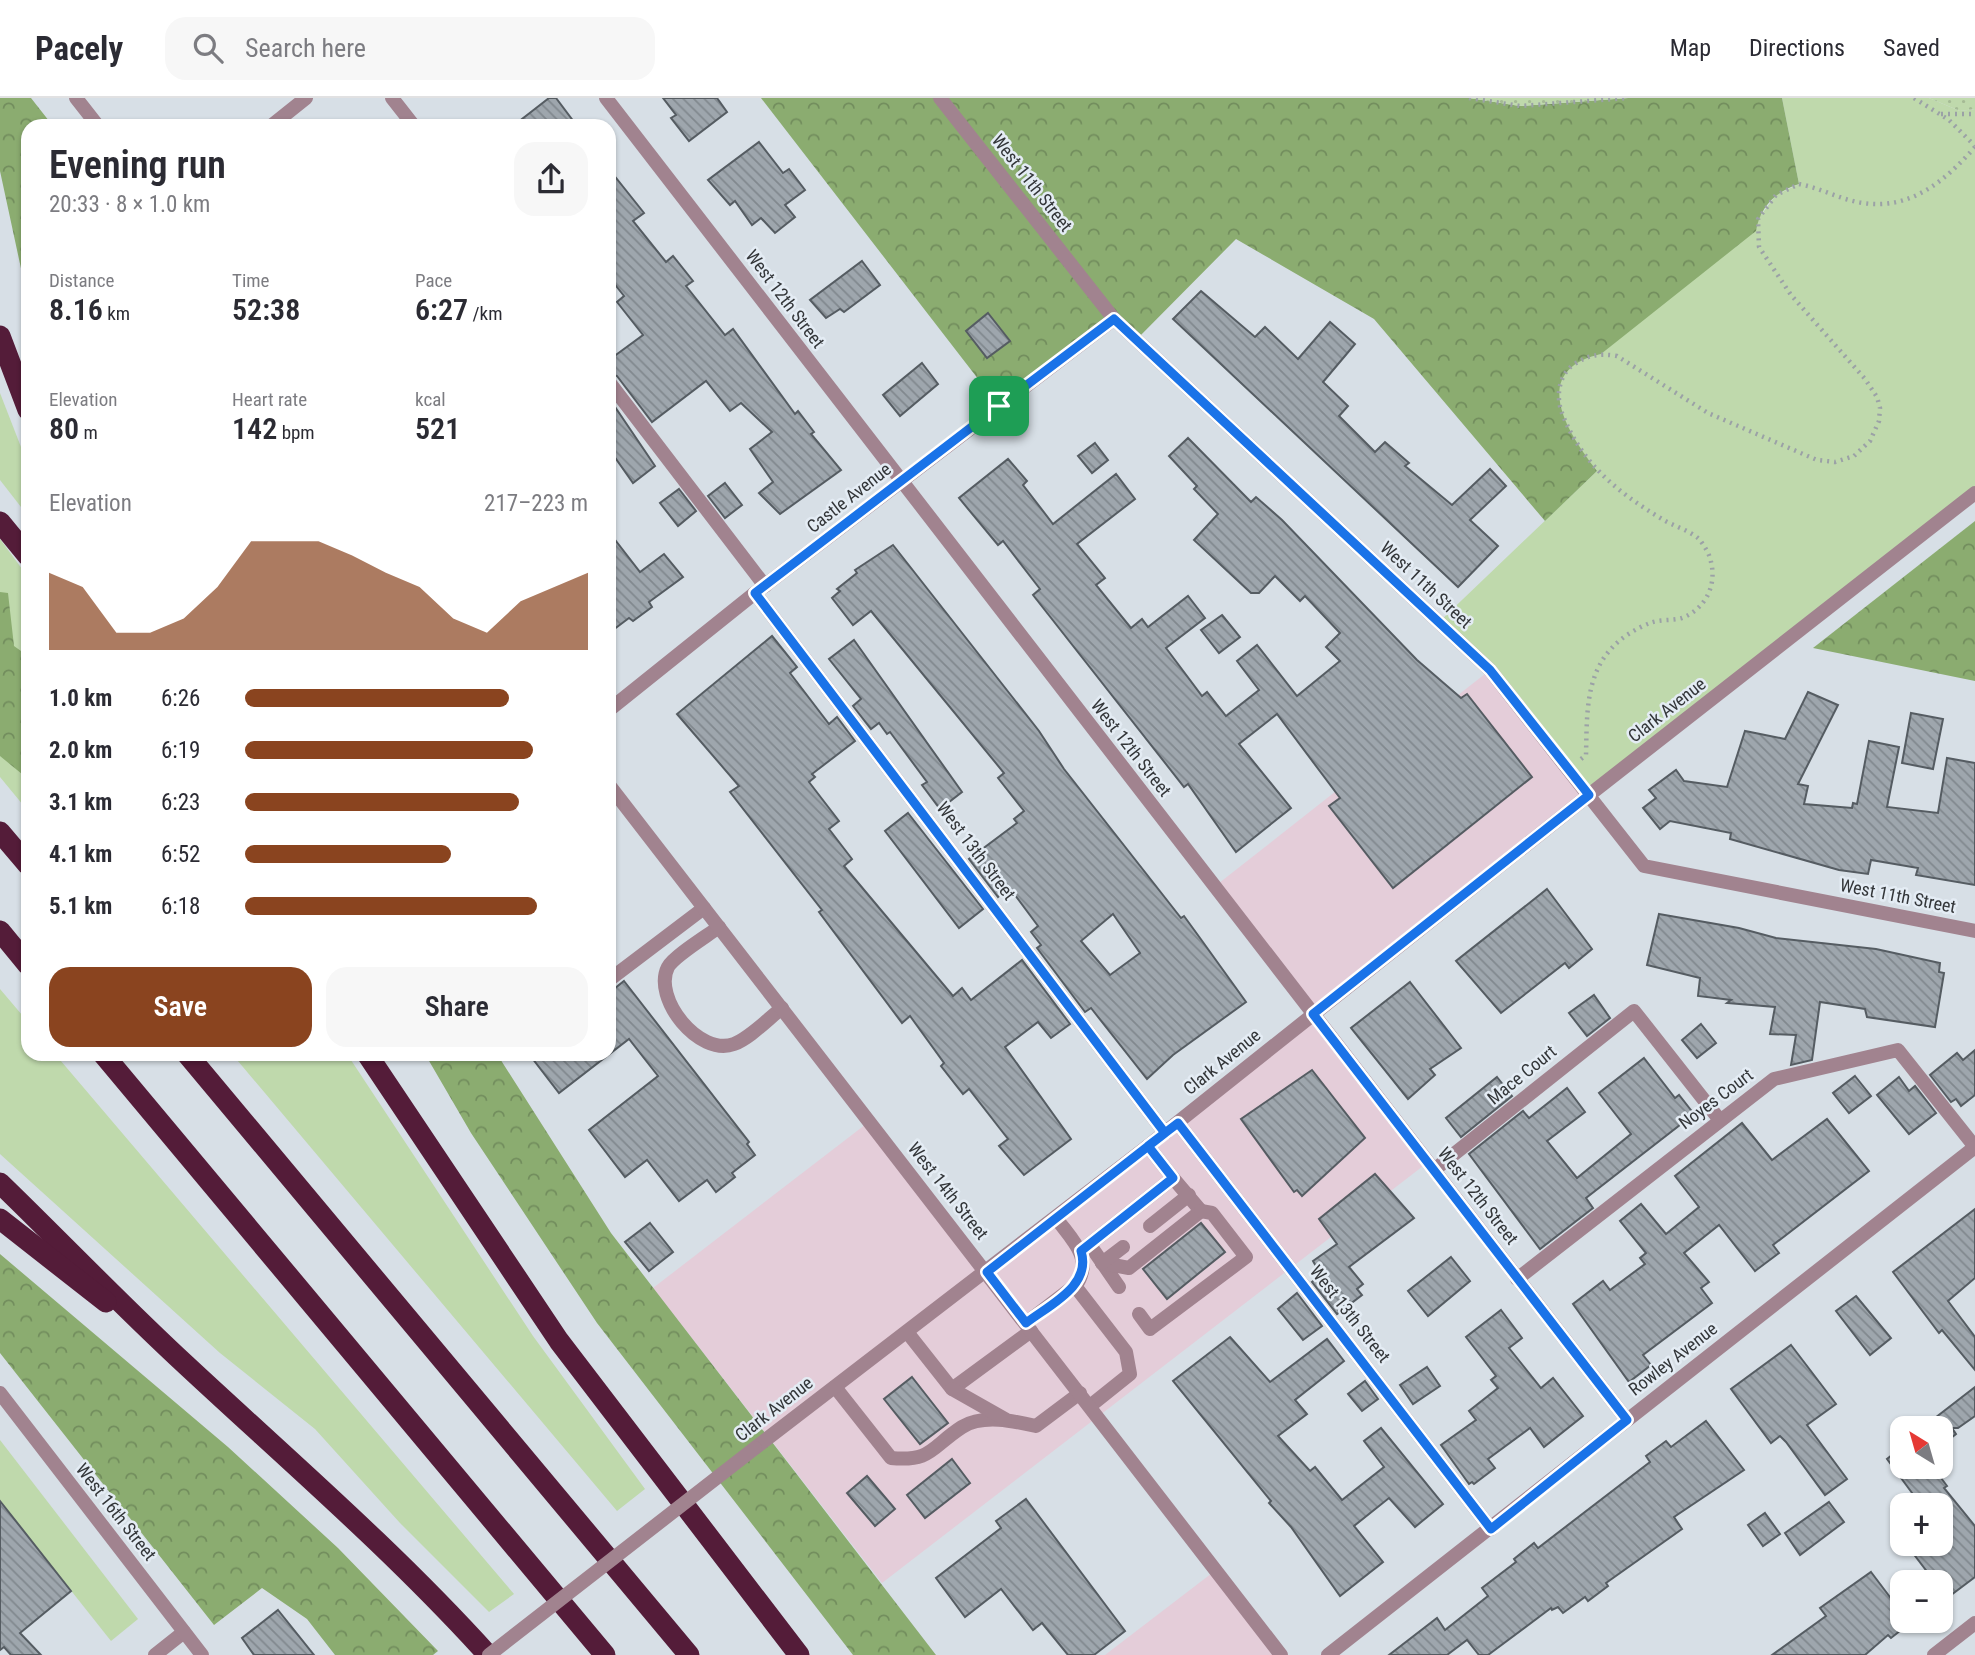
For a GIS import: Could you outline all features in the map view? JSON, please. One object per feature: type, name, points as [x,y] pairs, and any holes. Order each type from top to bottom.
[{"type":"highway","points":[[0,336],[21,392]]},
{"type":"highway","points":[[0,522],[21,548]]},
{"type":"highway","points":[[0,832],[21,857]]},
{"type":"highway","points":[[0,931],[21,956]]},
{"type":"highway","points":[[109,1061],[605,1655]]},
{"type":"highway","points":[[193,1061],[690,1655]]},
{"type":"highway","points":[[372,1061],[559,1341],[799,1655]]},
{"type":"highway","points":[[377,1061],[401,1106]]},
{"type":"highway","points":[[0,1183],[185,1364],[309,1475],[488,1655]]},
{"type":"highway","points":[[0,1219],[185,1364]]},
{"type":"street","points":[[76,98],[92,119]]},
{"type":"street","points":[[280,119],[306,98]]},
{"type":"street","points":[[392,98],[408,119]]},
{"type":"street","name":"West 12th Street","points":[[606,98],[1627,1420]]},
{"type":"street","name":"West 11th Street","points":[[940,98],[1114,319],[1490,670],[1644,866],[1975,931]]},
{"type":"street","name":"Castle Avenue","points":[[616,704],[760,590],[1114,319]]},
{"type":"street","name":"West 13th Street","points":[[616,392],[760,590],[1165,1133]]},
{"type":"street","name":"Clark Avenue","points":[[488,1655],[1178,1123],[1589,795],[1975,493]]},
{"type":"street","name":"West 14th Street","points":[[616,794],[1281,1655]]},
{"type":"street","points":[[616,974],[705,908]]},
{"type":"street","points":[[719,927],[668,965],[664,984],[668,1000],[688,1028],[702,1040],[716,1045],[734,1044],[782,1008]]},
{"type":"street","name":"Mace Court","points":[[1434,1170],[1634,1011],[1719,1119]]},
{"type":"street","name":"Noyes Court","points":[[1517,1279],[1719,1119],[1774,1079],[1898,1050],[1975,1147]]},
{"type":"street","name":"West 13th Street","points":[[1178,1123],[1491,1529]]},
{"type":"street","points":[[1139,1314],[1150,1329],[1246,1257],[1212,1213],[1201,1211],[1148,1146]]},
{"type":"street","name":"Rowley Avenue","points":[[1328,1655],[1975,1147]]},
{"type":"street","points":[[1085,1248],[1173,1178]]},
{"type":"street","points":[[1150,1226],[1189,1195]]},
{"type":"street","points":[[1102,1263],[1129,1268],[1201,1211]]},
{"type":"street","points":[[1056,1218],[1102,1263],[1119,1287]]},
{"type":"street","points":[[1102,1263],[1123,1247]]},
{"type":"street","points":[[952,1389],[1074,1286],[1085,1263],[1085,1248]]},
{"type":"street","points":[[1074,1286],[1126,1352],[1131,1364],[1130,1374],[1090,1406]]},
{"type":"street","points":[[907,1332],[952,1389],[1005,1419],[1037,1426],[1080,1393]]},
{"type":"street","points":[[835,1387],[891,1458],[915,1460],[937,1448],[964,1426],[1005,1419]]},
{"type":"street","name":"West 16th Street","points":[[0,1393],[202,1655]]},
{"type":"street","points":[[1934,1655],[1975,1623]]},
{"type":"street","points":[[155,1655],[184,1632]]},
{"type":"path","points":[[1469,98],[1520,106],[1628,98]]},
{"type":"path","points":[[1586,755],[1588,706],[1596,670],[1611,648],[1633,631],[1653,621],[1680,618],[1701,605],[1712,585],[1712,566],[1700,541],[1628,499],[1600,476],[1580,449],[1559,404],[1560,385],[1568,369],[1584,358],[1601,354],[1617,356],[1634,364],[1708,413],[1755,435],[1818,460],[1835,462],[1854,456],[1870,441],[1879,421],[1881,408],[1877,397],[1865,379],[1816,327],[1773,268],[1759,247],[1758,219],[1776,195],[1799,184],[1861,203],[1906,200],[1946,179],[1975,147],[1941,114],[1914,98]]},
{"type":"path","points":[[1941,114],[1975,114]]},
{"type":"shaded area","points":[[1490,670],[1589,795],[1313,1014],[1427,1163],[882,1583],[653,1288],[870,1121],[986,1272],[1312,1014],[1214,887]]},
{"type":"shaded area","points":[[1216,1570],[1281,1655],[1105,1655]]},
{"type":"green space","points":[[0,98],[31,98],[48,119],[21,119],[21,268],[0,171]]},
{"type":"green space","points":[[761,98],[1469,98],[1520,106],[1628,98],[1782,98],[1799,184],[1771,201],[1761,214],[1756,231],[1601,354],[1579,362],[1565,374],[1560,388],[1560,404],[1575,439],[1597,471],[1545,521],[1374,319],[1236,239],[1136,340],[1114,319],[999,406]]},
{"type":"green space","points":[[1469,98],[1628,98],[1520,106]]},
{"type":"green space","points":[[1782,98],[1929,98],[1960,111],[1975,109],[1975,493],[1589,795],[1490,670],[1439,622],[1597,471],[1575,439],[1560,404],[1559,388],[1565,374],[1578,362],[1601,354],[1758,219],[1776,195],[1799,184]]},
{"type":"green space","points":[[1929,98],[1975,98],[1975,109],[1960,111]]},
{"type":"green space","points":[[0,393],[21,447],[21,507],[0,480]]},
{"type":"green space","points":[[1975,521],[1975,681],[1813,648]]},
{"type":"green space","points":[[0,539],[21,568],[21,802],[0,777]]},
{"type":"green space","points":[[0,592],[8,593],[14,646],[21,651],[21,773],[0,756]]},
{"type":"green space","points":[[0,989],[21,1014],[21,1061],[61,1061],[514,1594],[489,1612],[400,1523],[315,1429],[220,1353],[0,1154]]},
{"type":"green space","points":[[238,1061],[352,1061],[533,1336],[645,1489],[617,1511]]},
{"type":"green space","points":[[429,1061],[501,1061],[611,1233],[936,1655],[853,1655],[597,1323],[471,1133]]},
{"type":"green space","points":[[0,1254],[228,1447],[338,1548],[438,1651],[433,1655],[335,1655],[307,1619],[262,1588],[214,1625],[0,1353]]},
{"type":"green space","points":[[0,1440],[138,1619],[111,1641],[0,1501]]},
{"type":"building","points":[[549,98],[556,98],[572,119],[522,119]]},
{"type":"building","points":[[663,98],[717,98],[727,112],[689,141],[671,118],[676,115]]},
{"type":"building","points":[[759,142],[783,173],[789,169],[805,190],[785,205],[795,217],[775,233],[761,218],[752,225],[735,201],[730,205],[708,180]]},
{"type":"building","points":[[616,178],[644,213],[633,221],[666,262],[673,256],[693,281],[686,286],[725,335],[733,329],[795,414],[798,411],[814,432],[811,434],[841,470],[780,514],[759,493],[773,482],[750,449],[772,432],[741,403],[730,411],[706,381],[652,422],[616,376],[616,355],[643,335],[617,302],[624,296],[616,286]]},
{"type":"building","points":[[862,261],[880,285],[844,312],[840,309],[826,318],[810,300]]},
{"type":"building","points":[[1201,291],[1255,337],[1265,327],[1298,359],[1330,322],[1355,344],[1323,382],[1348,406],[1339,416],[1375,452],[1385,442],[1409,463],[1405,466],[1452,505],[1490,469],[1506,486],[1470,520],[1498,546],[1458,587],[1173,319]]},
{"type":"building","points":[[988,313],[1010,341],[987,358],[966,331]]},
{"type":"building","points":[[922,363],[938,384],[900,416],[883,395]]},
{"type":"building","points":[[616,408],[655,466],[633,483],[616,459]]},
{"type":"building","points":[[1188,438],[1251,502],[1256,497],[1282,520],[1417,660],[1461,698],[1467,694],[1532,777],[1393,888],[1329,806],[1340,798],[1277,714],[1239,744],[1291,808],[1236,852],[1188,784],[1184,787],[1033,595],[1040,589],[1003,541],[998,545],[959,498],[1008,459],[1027,481],[1023,485],[1053,524],[1116,474],[1135,499],[1077,544],[1105,578],[1096,585],[1131,628],[1142,619],[1148,627],[1188,596],[1205,618],[1166,648],[1202,696],[1207,692],[1226,716],[1259,690],[1237,661],[1257,645],[1297,696],[1340,661],[1326,647],[1340,633],[1305,596],[1300,601],[1275,576],[1259,593],[1251,593],[1194,540],[1218,514],[1194,489],[1197,486],[1169,456]]},
{"type":"building","points":[[1095,443],[1108,460],[1092,473],[1078,456]]},
{"type":"building","points":[[725,483],[742,505],[725,518],[708,496]]},
{"type":"building","points":[[679,489],[696,511],[678,526],[660,503]]},
{"type":"building","points":[[616,541],[640,572],[664,554],[683,577],[649,602],[652,607],[633,621],[629,618],[616,628]]},
{"type":"building","points":[[893,545],[1039,731],[1064,769],[1181,918],[1184,916],[1246,1002],[1173,1055],[1147,1079],[1091,1008],[1085,1012],[1037,948],[1041,945],[1031,932],[1038,926],[1009,887],[998,897],[969,859],[1017,823],[1014,819],[1024,811],[998,778],[1004,773],[871,611],[853,625],[832,598],[840,591],[837,589],[857,573],[855,570]],"holes":[[[1113,914],[1140,953],[1110,975],[1081,941]]]},
{"type":"building","points":[[1222,615],[1240,637],[1219,653],[1201,630]]},
{"type":"building","points":[[772,636],[797,667],[790,673],[829,724],[837,717],[855,741],[812,774],[815,777],[809,782],[839,821],[829,829],[852,859],[844,866],[953,996],[962,988],[971,1000],[1022,960],[1070,1024],[1051,1038],[1038,1022],[1005,1047],[1071,1139],[1024,1175],[999,1146],[1008,1139],[969,1089],[963,1094],[941,1066],[944,1063],[910,1016],[902,1023],[819,912],[822,910],[730,792],[739,786],[677,714]]},
{"type":"building","points":[[854,640],[962,792],[940,809],[922,785],[927,782],[890,732],[887,734],[879,723],[871,729],[853,706],[861,699],[829,659]]},
{"type":"building","points":[[1808,692],[1838,705],[1798,784],[1808,786],[1804,804],[1852,808],[1853,803],[1857,804],[1869,741],[1899,747],[1887,807],[1938,813],[1947,758],[1975,763],[1975,885],[1916,875],[1918,868],[1871,860],[1868,874],[1839,870],[1730,839],[1731,833],[1670,821],[1660,829],[1643,808],[1656,798],[1649,790],[1676,770],[1684,781],[1727,787],[1745,731],[1785,739]]},
{"type":"building","points":[[1911,713],[1943,719],[1933,769],[1902,763]]},
{"type":"building","points":[[908,813],[983,909],[959,928],[885,831]]},
{"type":"building","points":[[1547,889],[1592,949],[1569,968],[1565,963],[1501,1013],[1456,961]]},
{"type":"building","points":[[1659,914],[1739,928],[1776,938],[1876,949],[1940,963],[1939,972],[1944,973],[1935,1027],[1867,1017],[1865,1009],[1820,1002],[1812,1060],[1791,1065],[1796,1035],[1770,1034],[1775,1007],[1727,1003],[1731,1000],[1698,996],[1700,978],[1647,965]]},
{"type":"building","points":[[624,981],[749,1142],[747,1144],[755,1155],[732,1173],[735,1177],[716,1192],[707,1180],[679,1201],[647,1160],[625,1177],[589,1130],[658,1076],[629,1039],[616,1049],[616,987]]},
{"type":"building","points":[[1410,982],[1461,1048],[1430,1069],[1435,1075],[1408,1099],[1351,1028]]},
{"type":"building","points":[[1594,995],[1610,1018],[1587,1036],[1569,1013]]},
{"type":"building","points":[[1701,1024],[1716,1043],[1697,1058],[1682,1040]]},
{"type":"building","points":[[1975,1050],[1975,1095],[1961,1106],[1956,1099],[1951,1102],[1930,1075],[1957,1053],[1963,1060]]},
{"type":"building","points":[[1644,1058],[1675,1098],[1679,1095],[1694,1114],[1586,1198],[1593,1208],[1540,1249],[1469,1154],[1523,1111],[1529,1118],[1567,1088],[1585,1112],[1547,1141],[1577,1178],[1631,1134],[1599,1093]]},
{"type":"building","points":[[534,1061],[600,1061],[559,1093]]},
{"type":"building","points":[[1312,1070],[1365,1138],[1302,1196],[1297,1190],[1294,1192],[1241,1119]]},
{"type":"building","points":[[1855,1076],[1871,1096],[1849,1113],[1833,1093]]},
{"type":"building","points":[[1497,1077],[1512,1096],[1461,1137],[1446,1118]]},
{"type":"building","points":[[1899,1077],[1909,1091],[1915,1086],[1936,1113],[1909,1134],[1877,1095]]},
{"type":"building","points":[[1827,1119],[1869,1171],[1773,1245],[1779,1253],[1755,1271],[1719,1225],[1684,1253],[1709,1282],[1701,1288],[1712,1303],[1643,1355],[1651,1365],[1629,1382],[1573,1304],[1603,1281],[1610,1290],[1645,1264],[1640,1258],[1646,1253],[1620,1221],[1641,1204],[1666,1234],[1699,1207],[1675,1176],[1742,1123],[1772,1160]]},
{"type":"building","points":[[1375,1174],[1414,1218],[1349,1267],[1363,1284],[1357,1289],[1362,1295],[1337,1314],[1312,1282],[1321,1275],[1313,1261],[1337,1244],[1319,1219]]},
{"type":"building","points":[[1975,1209],[1975,1278],[1948,1301],[1975,1337],[1975,1370],[1942,1330],[1939,1333],[1893,1272]]},
{"type":"building","points":[[650,1223],[673,1252],[649,1271],[625,1242]]},
{"type":"building","points":[[1201,1223],[1225,1252],[1167,1299],[1143,1269]]},
{"type":"building","points":[[1451,1257],[1470,1281],[1428,1316],[1408,1291]]},
{"type":"building","points":[[1297,1293],[1322,1326],[1303,1340],[1278,1309]]},
{"type":"building","points":[[1856,1296],[1891,1338],[1870,1355],[1836,1311]]},
{"type":"building","points":[[1501,1310],[1522,1338],[1509,1348],[1541,1388],[1553,1378],[1583,1416],[1544,1447],[1530,1428],[1488,1459],[1495,1468],[1474,1484],[1469,1484],[1441,1445],[1476,1420],[1469,1411],[1498,1388],[1491,1380],[1496,1376],[1466,1337]]},
{"type":"building","points":[[1230,1337],[1270,1382],[1327,1339],[1344,1361],[1295,1400],[1307,1414],[1278,1436],[1310,1471],[1315,1467],[1342,1500],[1384,1467],[1364,1441],[1381,1428],[1443,1504],[1415,1527],[1389,1498],[1354,1526],[1383,1562],[1340,1596],[1291,1527],[1269,1503],[1271,1501],[1173,1381]]},
{"type":"building","points":[[1791,1345],[1836,1404],[1807,1425],[1847,1479],[1825,1495],[1786,1442],[1780,1436],[1771,1443],[1731,1389]]},
{"type":"building","points":[[1427,1367],[1440,1386],[1413,1404],[1400,1385]]},
{"type":"building","points":[[912,1377],[948,1423],[920,1444],[884,1399]]},
{"type":"building","points":[[1365,1381],[1378,1399],[1362,1411],[1348,1394]]},
{"type":"building","points":[[1975,1387],[1975,1416],[1958,1428],[1953,1428],[1953,1416],[1938,1416]]},
{"type":"building","points":[[1706,1421],[1744,1470],[1674,1517],[1682,1529],[1606,1583],[1608,1586],[1588,1601],[1585,1597],[1563,1613],[1558,1607],[1552,1610],[1551,1608],[1488,1655],[1479,1655],[1467,1640],[1447,1655],[1389,1655],[1437,1618],[1445,1630],[1488,1596],[1482,1588],[1516,1562],[1514,1559],[1534,1543],[1538,1548],[1650,1462],[1646,1456],[1666,1441],[1671,1447]]},
{"type":"building","points":[[952,1459],[970,1483],[925,1518],[907,1495]]},
{"type":"building","points":[[867,1476],[895,1509],[875,1526],[847,1493]]},
{"type":"building","points":[[1902,1479],[1942,1479],[1948,1493],[1912,1493]]},
{"type":"building","points":[[1026,1499],[1125,1631],[1094,1655],[1068,1655],[1042,1623],[1033,1630],[1001,1589],[965,1617],[936,1578],[1001,1528],[996,1521]]},
{"type":"building","points":[[1953,1499],[1975,1526],[1975,1577],[1953,1594],[1953,1570],[1926,1570],[1915,1556],[1953,1556]]},
{"type":"building","points":[[0,1501],[71,1591],[20,1633],[41,1655],[11,1655],[4,1647],[0,1650]]},
{"type":"building","points":[[1829,1502],[1844,1522],[1800,1555],[1785,1533]]},
{"type":"building","points":[[1765,1513],[1780,1534],[1763,1546],[1748,1525]]},
{"type":"building","points":[[1871,1572],[1890,1597],[1890,1633],[1897,1633],[1891,1638],[1888,1635],[1865,1655],[1772,1655],[1826,1616],[1820,1608]]},
{"type":"building","points":[[278,1610],[314,1655],[254,1655],[242,1638]]},
{"type":"route","points":[[999,406],[755,593],[1165,1133],[987,1272],[1026,1323],[1077,1284],[1085,1263],[1081,1251],[1173,1178],[1148,1146],[1165,1133],[1178,1123],[1491,1529],[1627,1420],[1313,1014],[1589,795],[1490,670],[1114,319],[999,406]]}]
